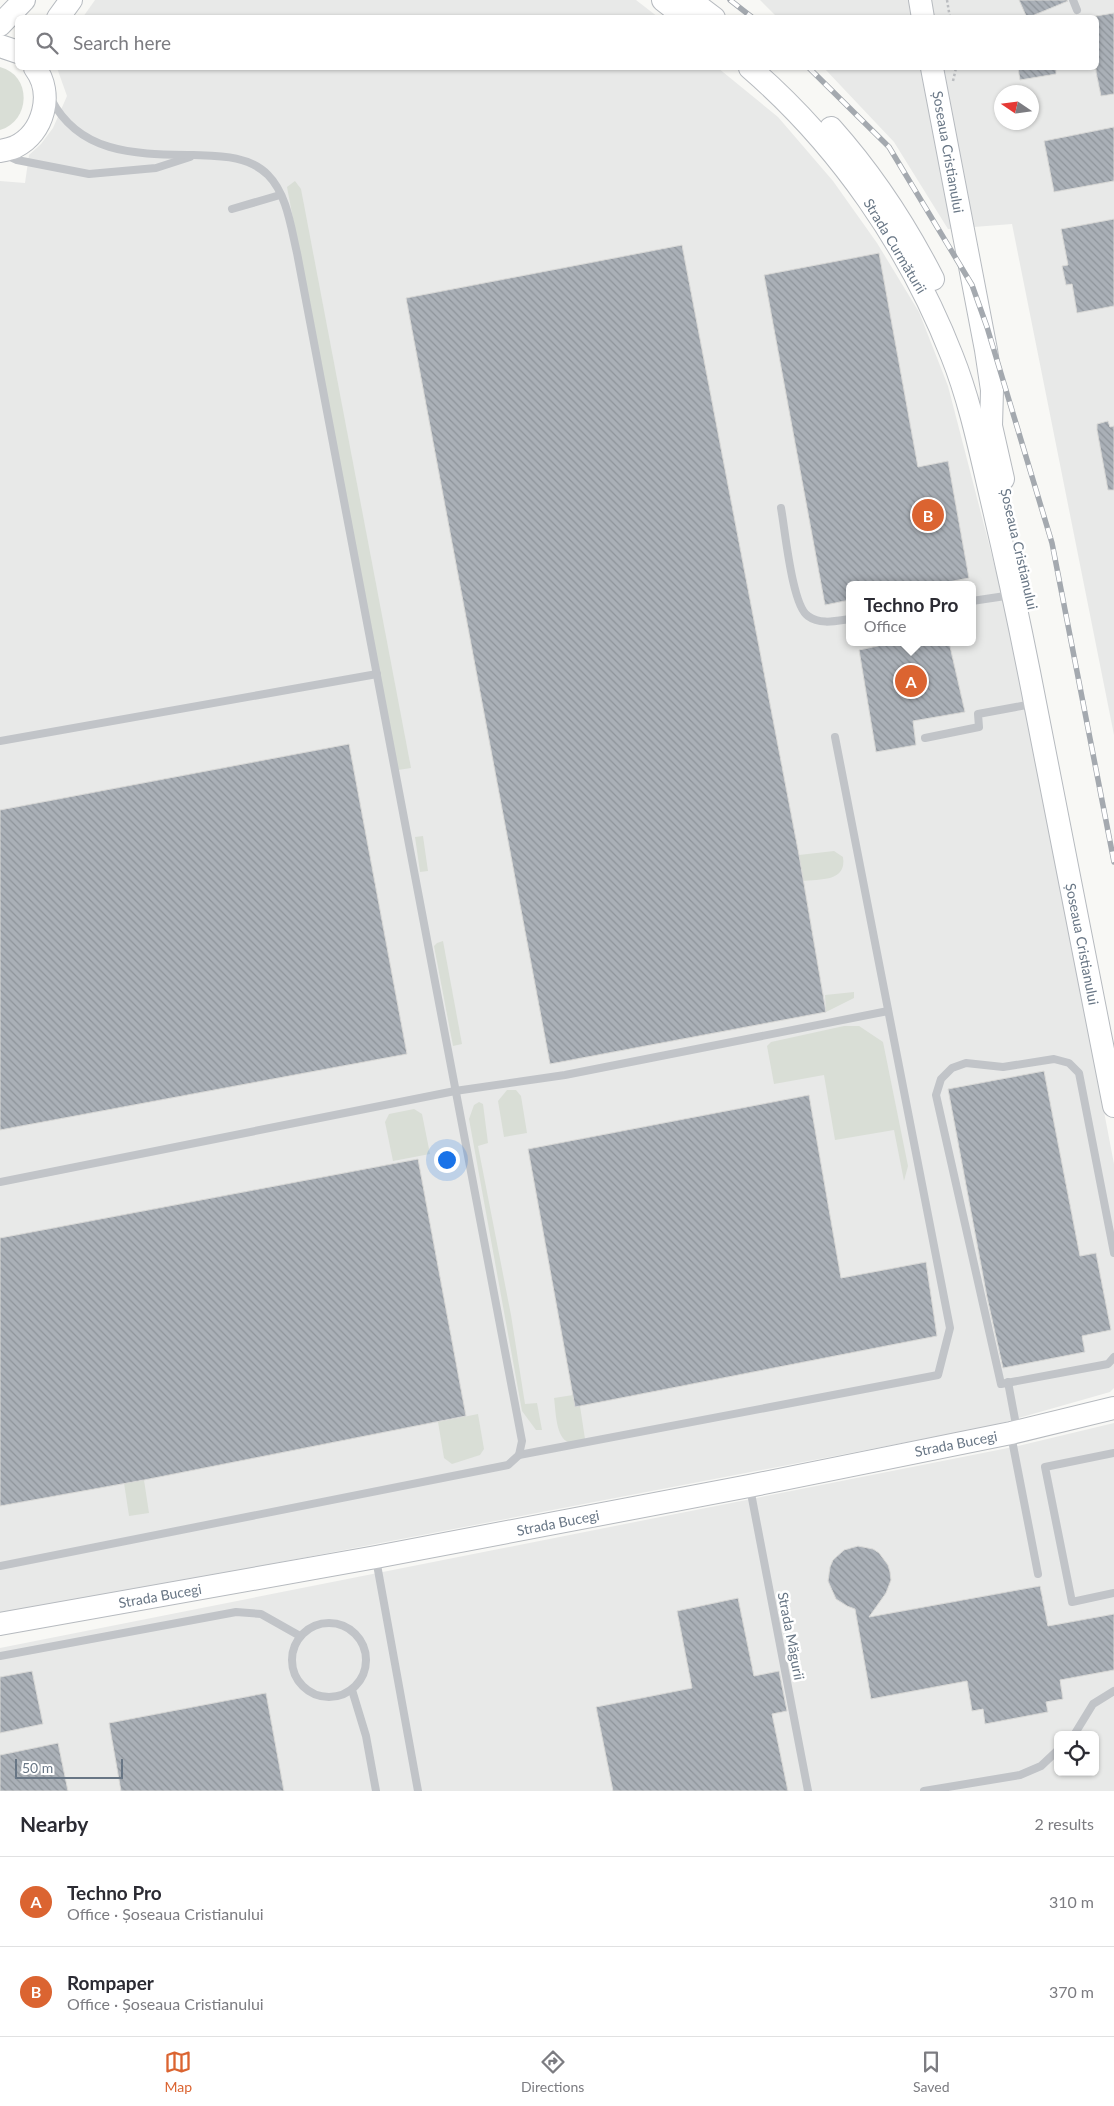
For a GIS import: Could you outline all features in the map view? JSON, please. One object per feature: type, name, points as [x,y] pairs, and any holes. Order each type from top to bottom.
[{"type":"main road","points":[[0,25],[24,0]]},
{"type":"main road","points":[[60,15],[71,0]]},
{"type":"main road","points":[[663,0],[682,15]]},
{"type":"main road","points":[[690,0],[710,15]]},
{"type":"main road","points":[[920,0],[922,15]]},
{"type":"main road","points":[[0,46],[15,51]]},
{"type":"main road","name":"Strada Curmăturii","points":[[752,70],[806,121],[841,163],[871,203],[904,256],[929,304],[953,357],[982,460]]},
{"type":"main road","name":"Strada Curmăturii","points":[[776,70],[856,156],[897,212],[915,242],[951,314],[971,362],[991,426]]},
{"type":"main road","name":"Șoseaua Cristianului","points":[[932,70],[986,350],[992,390],[991,426],[1029,592],[1114,1030]]},
{"type":"main road","points":[[0,152],[15,147],[30,136],[40,122],[45,104],[39,73]]},
{"type":"main road","name":"Șoseaua Cristianului","points":[[982,460],[1014,595],[1114,1106]]},
{"type":"main road","name":"Strada Bucegi","points":[[0,1624],[376,1557],[749,1486],[1014,1432],[1114,1408]]},
{"type":"lane","points":[[1073,0],[1078,10]]},
{"type":"lane","points":[[39,73],[56,110],[70,125],[92,142],[122,151],[194,155],[212,154],[246,162],[259,168],[269,176],[287,212],[297,252],[522,1441],[519,1455]]},
{"type":"lane","points":[[0,152],[17,160],[89,174],[156,168],[194,155]]},
{"type":"lane","points":[[232,209],[280,195]]},
{"type":"lane","points":[[781,508],[800,607],[807,616],[820,621],[846,619]]},
{"type":"lane","points":[[976,600],[1014,595]]},
{"type":"lane","points":[[0,741],[377,674]]},
{"type":"lane","points":[[925,738],[979,727],[978,714],[1035,704]]},
{"type":"lane","points":[[0,1566],[508,1465],[519,1455],[938,1375],[950,1328],[835,737]]},
{"type":"lane","points":[[0,1182],[455,1091],[565,1074],[888,1011]]},
{"type":"lane","points":[[1114,1253],[1079,1073],[1069,1063],[1054,1059],[1003,1067],[966,1063],[952,1068],[941,1079],[936,1095],[1001,1384],[1108,1364],[1114,1357]]},
{"type":"lane","points":[[1008,1382],[1014,1432],[1038,1574]]},
{"type":"lane","points":[[1114,1453],[1045,1467],[1072,1602],[1114,1594]]},
{"type":"lane","name":"Strada Măgurii","points":[[749,1486],[808,1791]]},
{"type":"lane","points":[[376,1557],[418,1791]]},
{"type":"lane","points":[[0,1656],[236,1612],[261,1614],[300,1636]]},
{"type":"lane","points":[[333,1622],[346,1626],[356,1634],[363,1644],[366,1656],[365,1669],[360,1680],[352,1690],[341,1696],[329,1698],[317,1696],[306,1691],[292,1671],[293,1647],[300,1636],[309,1628],[321,1623],[333,1622]]},
{"type":"lane","points":[[352,1690],[366,1736],[376,1791]]},
{"type":"lane","points":[[1076,1731],[1093,1704],[1114,1691]]},
{"type":"lane","points":[[924,1791],[1020,1775],[1041,1766],[1054,1754]]},
{"type":"path","points":[[947,0],[950,15]]},
{"type":"shaded area","points":[[95,0],[636,0],[655,15],[84,15]]},
{"type":"shaded area","points":[[760,0],[1114,0],[1114,735],[1012,224],[948,229],[894,142],[826,70],[1099,70],[1099,15],[775,15]]},
{"type":"shaded area","points":[[0,67],[18,79],[24,98],[18,117],[10,125],[0,130]]},
{"type":"shaded area","points":[[58,70],[720,70],[778,117],[833,181],[877,243],[919,312],[948,386],[997,575],[1028,713],[1114,1164],[1114,1388],[1110,1392],[991,1426],[0,1616],[0,181],[25,183],[29,155],[41,144],[53,128],[67,96]]},
{"type":"shaded area","points":[[295,181],[301,189],[411,768],[398,770],[287,187]]},
{"type":"shaded area","points":[[423,836],[428,871],[420,872],[415,837]]},
{"type":"shaded area","points":[[834,851],[843,857],[841,871],[837,875],[831,878],[802,881],[799,855]]},
{"type":"shaded area","points":[[443,941],[462,1044],[453,1046],[434,946]]},
{"type":"shaded area","points":[[854,992],[854,998],[826,1012],[825,995]]},
{"type":"shaded area","points":[[844,1026],[859,1026],[883,1042],[908,1166],[904,1181],[894,1130],[835,1140],[824,1075],[774,1084],[767,1046],[771,1042]]},
{"type":"shaded area","points":[[507,1090],[516,1090],[521,1096],[527,1133],[504,1137],[498,1101]]},
{"type":"shaded area","points":[[479,1102],[483,1104],[488,1143],[478,1146],[511,1315],[525,1404],[537,1403],[542,1430],[536,1430],[522,1411],[469,1119],[474,1105]]},
{"type":"shaded area","points":[[414,1109],[422,1114],[430,1154],[393,1161],[385,1122],[389,1114]]},
{"type":"shaded area","points":[[573,1395],[575,1407],[580,1406],[585,1439],[573,1443],[567,1442],[560,1432],[556,1418],[554,1398]]},
{"type":"shaded area","points":[[478,1414],[484,1449],[480,1455],[452,1464],[444,1458],[438,1422]]},
{"type":"shaded area","points":[[1114,1423],[1114,1791],[0,1791],[0,1648],[1018,1446]]},
{"type":"shaded area","points":[[144,1480],[149,1513],[129,1516],[124,1483]]},
{"type":"building","points":[[1019,0],[1068,1],[1034,15],[1026,15]]},
{"type":"building","points":[[1114,13],[1114,94],[1101,96],[1096,72],[1096,70],[1099,70],[1099,16]]},
{"type":"building","points":[[1018,70],[1056,70],[1056,74],[1020,80]]},
{"type":"building","points":[[1114,127],[1114,181],[1054,192],[1044,141]]},
{"type":"building","points":[[1114,219],[1114,306],[1077,313],[1072,284],[1066,285],[1062,266],[1068,265],[1061,229]]},
{"type":"building","points":[[682,245],[799,855],[826,1012],[550,1064],[406,298]]},
{"type":"building","points":[[879,253],[918,467],[948,461],[969,578],[954,581],[846,581],[846,601],[825,605],[764,275]]},
{"type":"building","points":[[1108,421],[1110,427],[1114,426],[1114,490],[1108,490],[1097,430],[1097,424]]},
{"type":"building","points":[[878,646],[950,646],[965,712],[913,721],[916,745],[876,752],[859,650]]},
{"type":"building","points":[[349,744],[407,1054],[0,1130],[0,810]]},
{"type":"building","points":[[1044,1071],[1080,1256],[1096,1253],[1111,1330],[1082,1336],[1085,1352],[1003,1368],[987,1297],[948,1089]]},
{"type":"building","points":[[809,1095],[841,1278],[926,1262],[937,1336],[575,1407],[528,1149]]},
{"type":"building","points":[[418,1159],[466,1416],[144,1480],[0,1506],[0,1238]]},
{"type":"building","points":[[858,1546],[873,1549],[879,1553],[888,1565],[890,1572],[891,1580],[886,1593],[869,1617],[1040,1586],[1048,1626],[1114,1614],[1114,1670],[1060,1680],[1063,1699],[1046,1702],[1048,1712],[985,1724],[983,1709],[972,1711],[967,1681],[871,1699],[855,1609],[836,1599],[828,1581],[833,1560],[844,1550]]},
{"type":"building","points":[[738,1598],[754,1676],[779,1671],[787,1711],[772,1714],[788,1791],[613,1791],[596,1707],[692,1688],[677,1611]]},
{"type":"building","points":[[32,1671],[43,1724],[0,1733],[0,1677]]},
{"type":"building","points":[[266,1693],[284,1791],[121,1791],[109,1723]]},
{"type":"building","points":[[58,1743],[68,1791],[0,1791],[0,1755]]},
{"type":"railway","points":[[730,0],[749,15]]},
{"type":"railway","points":[[811,70],[889,147],[972,285],[987,327],[1052,543],[1114,862]]},
{"type":"place","name":"Rompaper","points":[[928,515]]},
{"type":"place","name":"Techno Pro","points":[[911,681]]}]
